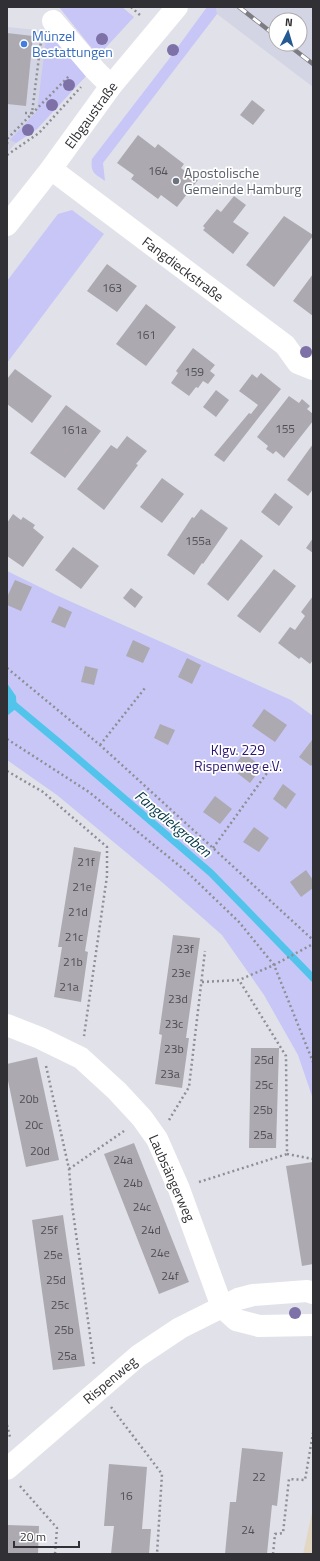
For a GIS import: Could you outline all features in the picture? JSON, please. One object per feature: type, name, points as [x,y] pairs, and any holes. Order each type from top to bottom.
[{"type":"street","name":"Elbgaustraße","points":[[7,225],[51,169],[111,86],[177,7]]},
{"type":"street","points":[[47,29],[93,67],[111,86]]},
{"type":"street","name":"Fangdieckstraße","points":[[51,169],[285,345],[298,363],[313,369]]},
{"type":"street","name":"Laubsängerweg","points":[[7,1025],[40,1038],[81,1058],[117,1091],[142,1118],[157,1139],[179,1189],[222,1307]]},
{"type":"street","name":"Rispenweg","points":[[12,1476],[98,1390],[138,1356],[180,1328],[238,1299],[252,1295],[307,1291],[313,1294]]},
{"type":"street","points":[[222,1307],[236,1320],[259,1326],[313,1325]]},
{"type":"path","points":[[131,7],[142,16]]},
{"type":"path","points":[[32,113],[47,29]]},
{"type":"path","points":[[7,144],[8,138],[79,67],[93,67]]},
{"type":"path","points":[[7,155],[39,133],[93,67]]},
{"type":"path","points":[[25,113],[32,113]]},
{"type":"path","points":[[7,668],[100,745],[313,940]]},
{"type":"path","points":[[100,745],[145,688]]},
{"type":"path","points":[[8,740],[89,792],[187,872],[239,922],[274,965],[313,1062]]},
{"type":"path","points":[[214,848],[272,766]]},
{"type":"path","points":[[7,771],[43,792],[108,847],[107,876],[81,1058]]},
{"type":"path","points":[[202,982],[239,980],[274,965],[313,944]]},
{"type":"path","points":[[157,1139],[189,1087],[205,951]]},
{"type":"path","points":[[239,980],[286,1056],[287,1154]]},
{"type":"path","points":[[40,1038],[69,1169],[72,1205],[98,1390],[162,1474],[157,1554]]},
{"type":"path","points":[[69,1169],[142,1118]]},
{"type":"path","points":[[179,1189],[287,1154],[313,1159]]},
{"type":"path","points":[[273,1554],[274,1534],[283,1533],[289,1479],[305,1480],[313,1433]]},
{"type":"path","points":[[12,1476],[57,1528],[55,1554]]},
{"type":"shaded area","points":[[216,7],[313,7],[313,87],[217,14]]},
{"type":"shaded area","points":[[7,27],[47,31],[53,33],[86,76],[37,129],[16,143],[7,153]]},
{"type":"shaded area","points":[[7,683],[16,696],[17,708],[7,716]]},
{"type":"shaded area","points":[[313,1508],[313,1554],[303,1554]]},
{"type":"green space","points":[[59,7],[122,7],[134,17],[98,56]]},
{"type":"green space","points":[[207,7],[216,7],[217,14],[103,163],[105,181],[94,173],[92,159]]},
{"type":"green space","points":[[47,31],[53,33],[58,38],[86,76],[37,129],[16,143],[10,140],[37,111]]},
{"type":"green space","points":[[72,210],[104,234],[7,363],[7,281],[58,214]]},
{"type":"green space","name":"Klgv. 229 Rispenweg e.V.","points":[[7,571],[56,595],[291,700],[313,716],[313,1099],[298,1055],[264,995],[222,935],[163,883],[57,795],[7,760],[7,716],[17,708],[16,696],[7,683]]},
{"type":"building","points":[[7,33],[33,36],[26,106],[7,104]]},
{"type":"building","points":[[252,100],[265,110],[253,125],[240,115]]},
{"type":"building","points":[[138,135],[155,148],[158,144],[184,164],[181,168],[198,180],[177,207],[161,195],[158,199],[131,179],[134,175],[117,163]]},
{"type":"building","points":[[234,196],[246,205],[233,222],[249,233],[233,254],[203,230],[205,228],[203,226],[217,209],[221,212]]},
{"type":"building","points":[[284,216],[313,236],[274,287],[246,265]]},
{"type":"building","points":[[107,264],[137,286],[117,312],[87,291]]},
{"type":"building","points":[[313,274],[313,316],[293,301]]},
{"type":"building","points":[[146,304],[176,327],[146,366],[116,344]]},
{"type":"building","points":[[193,348],[215,365],[210,371],[215,375],[208,384],[203,381],[189,396],[171,383],[178,373],[176,371]]},
{"type":"building","points":[[15,369],[52,396],[32,423],[7,404],[7,379]]},
{"type":"building","points":[[261,373],[281,389],[224,462],[214,455],[249,413],[251,414],[258,405],[239,391],[252,374],[257,378]]},
{"type":"building","points":[[216,390],[229,400],[216,417],[203,407]]},
{"type":"building","points":[[289,396],[299,403],[302,399],[310,406],[307,409],[313,414],[313,421],[284,458],[276,451],[273,454],[266,449],[268,446],[257,437]]},
{"type":"building","points":[[66,405],[101,431],[65,478],[30,453]]},
{"type":"building","points":[[127,436],[147,451],[136,464],[138,465],[104,510],[77,489],[111,445],[117,449]]},
{"type":"building","points":[[313,444],[313,489],[308,496],[287,480]]},
{"type":"building","points":[[162,478],[184,494],[162,523],[140,507]]},
{"type":"building","points":[[275,493],[293,507],[279,526],[261,512]]},
{"type":"building","points":[[201,509],[228,528],[194,575],[167,555],[192,517],[194,518]]},
{"type":"building","points":[[13,514],[21,520],[23,517],[35,525],[33,528],[44,537],[23,567],[7,556],[7,523]]},
{"type":"building","points":[[313,538],[313,553],[306,548]]},
{"type":"building","points":[[241,539],[263,556],[228,601],[207,584]]},
{"type":"building","points":[[73,547],[99,566],[81,589],[55,570]]},
{"type":"building","points":[[274,569],[296,586],[260,633],[237,616]]},
{"type":"building","points":[[15,580],[32,587],[21,611],[7,605],[7,597]]},
{"type":"building","points":[[131,588],[143,597],[135,608],[123,598]]},
{"type":"building","points":[[313,596],[313,660],[310,664],[301,657],[299,659],[278,643],[290,627],[295,630],[305,616],[301,612]]},
{"type":"building","points":[[59,606],[72,612],[65,628],[51,622]]},
{"type":"building","points":[[133,640],[150,648],[143,663],[126,656]]},
{"type":"building","points":[[187,658],[201,665],[192,684],[178,677]]},
{"type":"building","points":[[85,666],[98,669],[94,685],[81,682]]},
{"type":"building","points":[[264,709],[287,725],[275,742],[252,726]]},
{"type":"building","points":[[160,724],[175,730],[168,745],[154,738]]},
{"type":"building","points":[[312,740],[313,764],[311,766],[299,757]]},
{"type":"building","points":[[244,753],[262,767],[250,783],[232,769]]},
{"type":"building","points":[[283,784],[296,794],[286,809],[273,799]]},
{"type":"building","points":[[215,796],[232,809],[220,824],[203,812]]},
{"type":"building","points":[[254,827],[269,838],[259,852],[243,842]]},
{"type":"building","points":[[74,847],[101,852],[85,951],[88,952],[81,1002],[54,997],[62,947],[58,947]]},
{"type":"building","points":[[306,870],[313,880],[313,888],[301,897],[290,882]]},
{"type":"building","points":[[173,935],[200,938],[186,1038],[189,1038],[182,1088],[155,1084],[162,1035],[159,1034]]},
{"type":"building","points":[[251,1048],[279,1048],[276,1148],[249,1148]]},
{"type":"building","points":[[37,1057],[59,1160],[26,1167],[7,1076],[7,1064]]},
{"type":"building","points":[[134,1143],[189,1282],[159,1294],[104,1154]]},
{"type":"building","points":[[313,1162],[313,1264],[302,1266],[286,1166]]},
{"type":"building","points":[[63,1215],[85,1366],[53,1370],[32,1220]]},
{"type":"building","points":[[242,1448],[283,1452],[277,1506],[272,1505],[267,1554],[225,1554],[230,1502],[236,1502]]},
{"type":"building","points":[[109,1464],[147,1467],[142,1529],[151,1529],[149,1554],[111,1554],[114,1526],[104,1526]]},
{"type":"building","points":[[7,1525],[39,1526],[38,1554],[7,1554]]},
{"type":"waterway","name":"Fangdiekgraben","points":[[7,699],[211,873],[313,978]]},
{"type":"railway","points":[[239,7],[268,30]]},
{"type":"railway","points":[[297,52],[313,64]]},
{"type":"place","name":"Münzel Bestattungen","points":[[24,44]]},
{"type":"place","name":"Apostolische Gemeinde Hamburg","points":[[176,181]]}]
